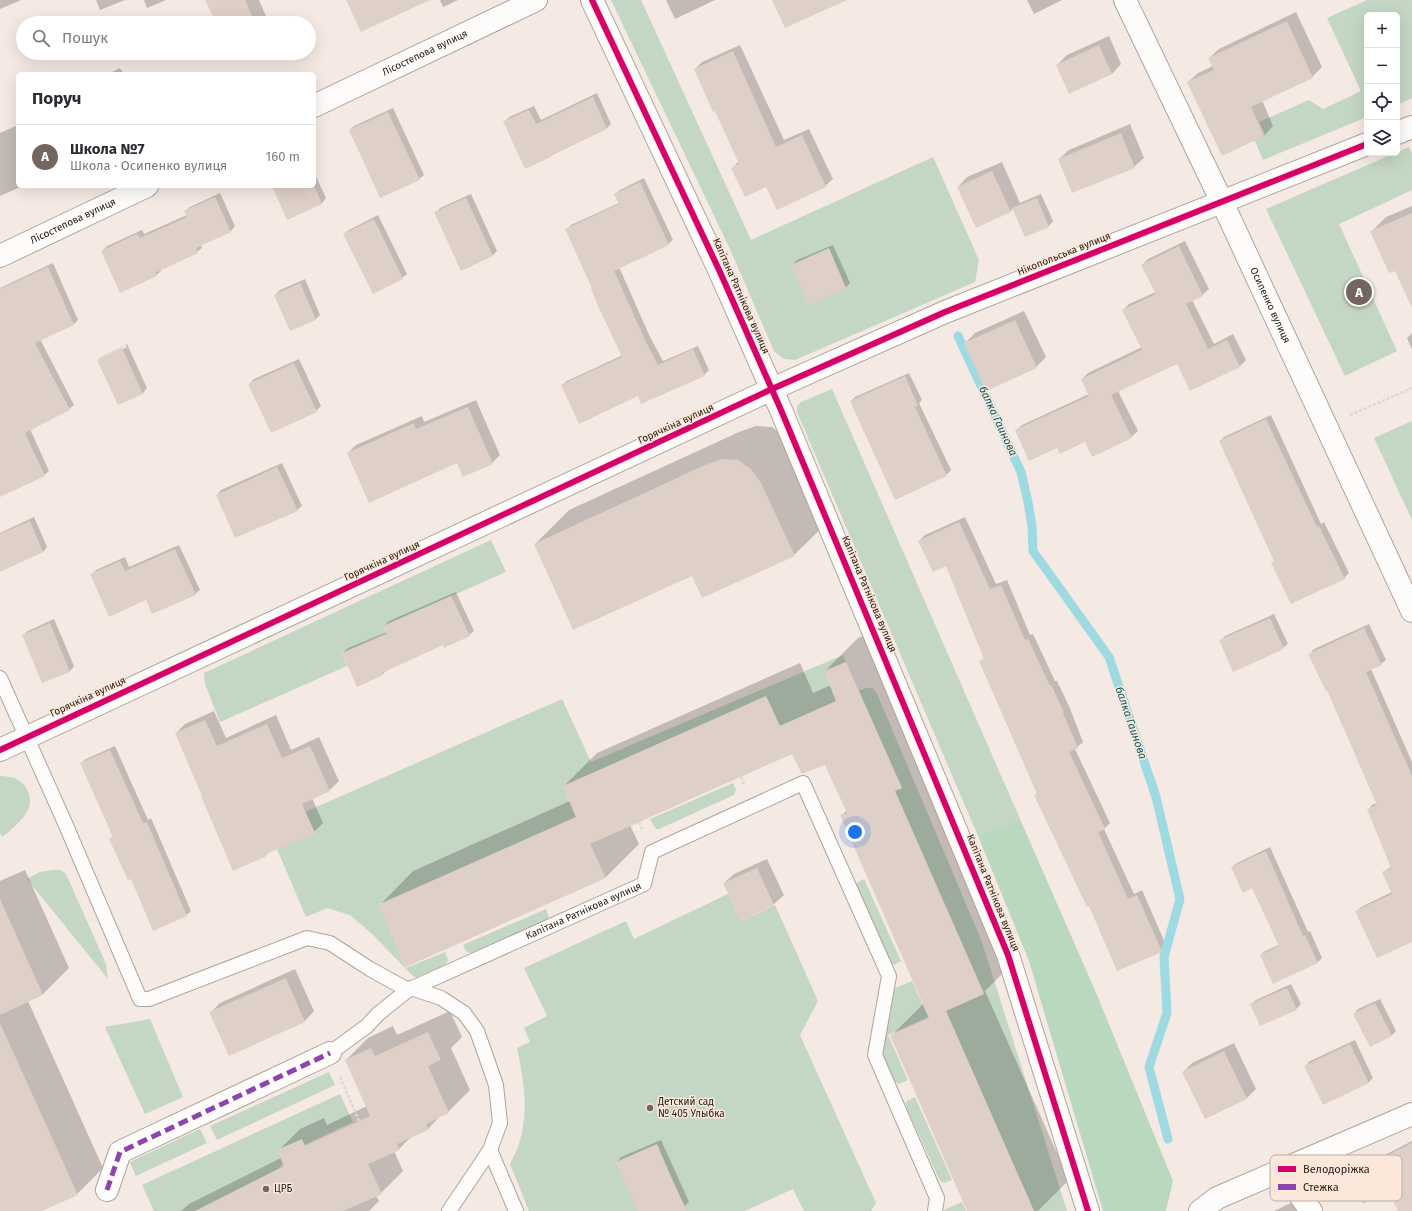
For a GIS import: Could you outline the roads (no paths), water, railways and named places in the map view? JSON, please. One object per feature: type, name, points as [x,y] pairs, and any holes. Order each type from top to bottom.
[{"type":"street","name":"Лісостепова вулиця","points":[[316,105],[536,0]]},
{"type":"street","name":"Капітана Ратнікова вулиця","points":[[592,0],[717,265],[772,389],[1008,955],[1088,1211]]},
{"type":"street","name":"Осипенко вулиця","points":[[1125,0],[1222,202],[1412,611]]},
{"type":"street","points":[[1400,131],[1412,126]]},
{"type":"street","name":"Нікопольська вулиця","points":[[772,389],[945,312],[1364,145]]},
{"type":"street","name":"Лісостепова вулиця","points":[[0,256],[143,188]]},
{"type":"street","name":"Горячкіна вулиця","points":[[0,750],[772,389]]},
{"type":"street","points":[[106,1190],[120,1152],[330,1053]]},
{"type":"street","points":[[1317,1155],[1412,1114]]},
{"type":"street","points":[[1200,1211],[1218,1198],[1270,1175]]},
{"type":"street","points":[[1304,1201],[1311,1211]]},
{"type":"lane","points":[[0,678],[140,999],[149,999],[307,938],[330,943],[370,969],[410,989],[441,998],[464,1014],[477,1031],[496,1084],[500,1124],[490,1150],[448,1211]]},
{"type":"lane","name":"Капітана Ратнікова вулиця","points":[[330,1053],[367,1026],[378,1014],[410,989],[644,884],[652,852],[803,783],[889,976],[875,1055],[937,1198],[935,1211]]},
{"type":"lane","points":[[490,1150],[516,1211]]},
{"type":"waterway","name":"балка Гаинова","points":[[958,336],[1021,472],[1032,526],[1033,551],[1109,657],[1156,797],[1180,899],[1164,957],[1167,1013],[1149,1067],[1168,1139]]},
{"type":"place","name":"Школа №7","points":[[1359,292]]},
{"type":"place","name":"Детский сад № 405 Улыбка","points":[[650,1108]]},
{"type":"place","name":"ЦРБ","points":[[266,1189]]}]
